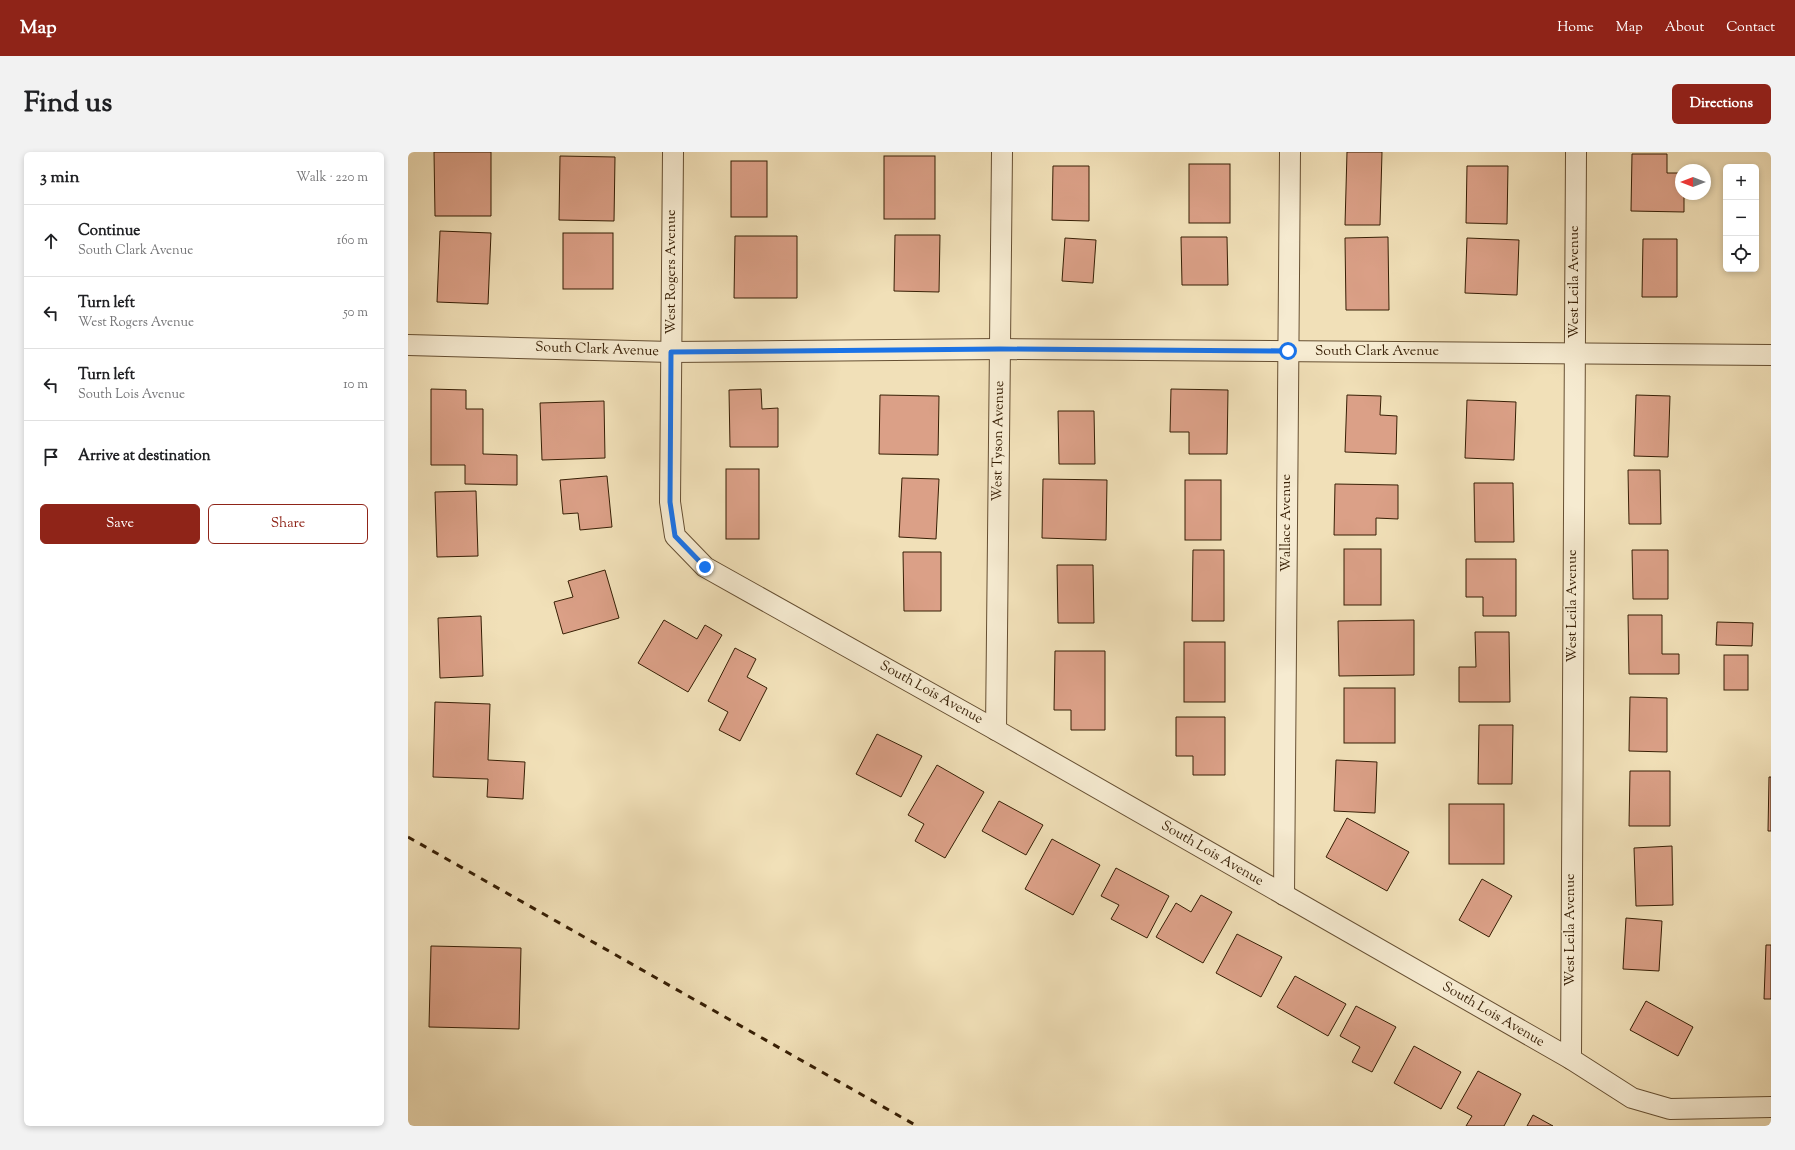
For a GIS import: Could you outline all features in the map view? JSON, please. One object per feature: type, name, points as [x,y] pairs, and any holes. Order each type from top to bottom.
[{"type":"street","name":"West Rogers Avenue","points":[[673,152],[670,502],[675,536]]},
{"type":"street","name":"West Tyson Avenue","points":[[996,730],[1002,152]]},
{"type":"street","name":"Wallace Avenue","points":[[1284,895],[1290,152]]},
{"type":"street","name":"West Leila Avenue","points":[[1571,1060],[1576,152]]},
{"type":"street","name":"South Clark Avenue","points":[[408,345],[671,352],[1000,349],[1771,355]]},
{"type":"street","name":"South Lois Avenue","points":[[675,536],[705,567],[996,730],[1571,1060],[1632,1098],[1670,1109],[1771,1107]]},
{"type":"building","points":[[434,152],[491,152],[491,216],[435,216]]},
{"type":"building","points":[[1347,152],[1382,152],[1380,225],[1345,225]]},
{"type":"building","points":[[1632,154],[1667,154],[1667,173],[1675,173],[1675,200],[1684,200],[1684,212],[1631,211]]},
{"type":"building","points":[[560,156],[615,157],[614,221],[559,220]]},
{"type":"building","points":[[884,156],[935,156],[935,219],[884,219]]},
{"type":"building","points":[[731,161],[767,161],[767,217],[731,217]]},
{"type":"building","points":[[1189,164],[1230,164],[1230,223],[1189,223]]},
{"type":"building","points":[[1053,166],[1089,166],[1089,221],[1052,220]]},
{"type":"building","points":[[1467,166],[1508,166],[1507,224],[1466,223]]},
{"type":"building","points":[[440,231],[491,233],[488,304],[437,302]]},
{"type":"building","points":[[563,233],[613,233],[613,289],[563,289]]},
{"type":"building","points":[[895,235],[940,235],[939,292],[894,291]]},
{"type":"building","points":[[735,236],[797,236],[797,298],[734,298]]},
{"type":"building","points":[[1181,237],[1227,237],[1228,285],[1182,285]]},
{"type":"building","points":[[1388,237],[1389,310],[1346,310],[1345,238]]},
{"type":"building","points":[[1065,238],[1096,240],[1093,283],[1062,281]]},
{"type":"building","points":[[1467,238],[1519,240],[1517,295],[1465,293]]},
{"type":"building","points":[[1643,239],[1677,239],[1677,297],[1642,297]]},
{"type":"building","points":[[431,389],[466,390],[466,409],[483,409],[483,454],[517,455],[517,485],[465,484],[465,465],[431,465]]},
{"type":"building","points":[[761,389],[762,409],[778,408],[778,447],[730,447],[729,390]]},
{"type":"building","points":[[1171,389],[1228,390],[1227,454],[1189,454],[1189,432],[1170,432]]},
{"type":"building","points":[[880,395],[939,396],[938,455],[879,454]]},
{"type":"building","points":[[1347,395],[1381,396],[1380,415],[1397,416],[1396,454],[1345,452]]},
{"type":"building","points":[[1636,395],[1670,396],[1668,457],[1634,456]]},
{"type":"building","points":[[1467,400],[1516,402],[1514,460],[1465,458]]},
{"type":"building","points":[[604,401],[605,458],[542,460],[540,403]]},
{"type":"building","points":[[1058,411],[1094,411],[1095,464],[1059,464]]},
{"type":"building","points":[[726,469],[759,469],[759,539],[726,539]]},
{"type":"building","points":[[1628,470],[1660,470],[1661,524],[1629,524]]},
{"type":"building","points":[[607,476],[612,527],[580,530],[578,513],[563,514],[560,480]]},
{"type":"building","points":[[902,478],[939,479],[936,539],[899,537]]},
{"type":"building","points":[[1043,479],[1107,480],[1106,540],[1042,538]]},
{"type":"building","points":[[1185,480],[1221,480],[1221,540],[1185,540]]},
{"type":"building","points":[[1474,483],[1513,483],[1514,542],[1475,542]]},
{"type":"building","points":[[1335,484],[1398,485],[1398,519],[1376,518],[1376,535],[1334,535]]},
{"type":"building","points":[[476,491],[478,556],[437,557],[435,492]]},
{"type":"building","points":[[1344,549],[1381,549],[1381,605],[1344,605]]},
{"type":"building","points":[[1193,550],[1224,550],[1224,621],[1192,621]]},
{"type":"building","points":[[1632,550],[1668,550],[1668,599],[1633,599]]},
{"type":"building","points":[[903,552],[941,552],[941,611],[904,611]]},
{"type":"building","points":[[1466,559],[1516,559],[1516,616],[1483,616],[1483,597],[1466,597]]},
{"type":"building","points":[[1057,565],[1093,565],[1094,623],[1058,623]]},
{"type":"building","points":[[605,570],[619,618],[563,634],[554,602],[573,597],[568,581]]},
{"type":"building","points":[[1628,615],[1662,615],[1662,654],[1679,654],[1679,674],[1629,674]]},
{"type":"building","points":[[481,616],[483,676],[440,678],[438,618]]},
{"type":"building","points":[[664,620],[697,639],[705,625],[722,635],[688,692],[638,663]]},
{"type":"building","points":[[1414,620],[1414,675],[1339,676],[1338,621]]},
{"type":"building","points":[[1717,622],[1753,623],[1752,646],[1716,645]]},
{"type":"building","points":[[1475,632],[1509,632],[1510,702],[1459,702],[1459,667],[1476,667]]},
{"type":"building","points":[[1184,642],[1225,642],[1225,702],[1184,702]]},
{"type":"building","points":[[735,648],[756,659],[747,677],[767,688],[740,741],[719,730],[728,712],[708,701]]},
{"type":"building","points":[[1055,651],[1105,651],[1105,730],[1071,730],[1071,710],[1054,710]]},
{"type":"building","points":[[1724,655],[1748,655],[1748,690],[1724,690]]},
{"type":"building","points":[[1344,688],[1395,688],[1395,743],[1344,743]]},
{"type":"building","points":[[1630,697],[1667,698],[1667,752],[1629,751]]},
{"type":"building","points":[[435,702],[490,704],[488,760],[525,762],[523,799],[487,797],[488,779],[433,777]]},
{"type":"building","points":[[1176,717],[1225,717],[1225,775],[1193,775],[1193,756],[1176,756]]},
{"type":"building","points":[[1479,725],[1513,725],[1512,784],[1478,784]]},
{"type":"building","points":[[877,734],[922,756],[901,797],[856,774]]},
{"type":"building","points":[[1336,760],[1377,762],[1375,813],[1334,811]]},
{"type":"building","points":[[937,765],[984,792],[945,858],[915,841],[924,824],[908,815]]},
{"type":"building","points":[[1630,771],[1670,771],[1670,826],[1629,826]]},
{"type":"building","points":[[1769,777],[1771,777],[1771,831],[1768,831]]},
{"type":"building","points":[[999,801],[1043,825],[1026,855],[982,831]]},
{"type":"building","points":[[1449,804],[1504,804],[1504,864],[1449,864]]},
{"type":"building","points":[[1347,818],[1409,852],[1387,891],[1326,857]]},
{"type":"building","points":[[1052,839],[1100,865],[1073,915],[1025,889]]},
{"type":"building","points":[[1672,846],[1673,905],[1636,906],[1634,848]]},
{"type":"building","points":[[1116,868],[1169,896],[1147,938],[1111,919],[1119,905],[1101,896]]},
{"type":"building","points":[[1482,879],[1512,896],[1489,937],[1459,920]]},
{"type":"building","points":[[1201,895],[1232,912],[1203,963],[1156,937],[1176,903],[1191,912]]},
{"type":"building","points":[[1626,918],[1662,921],[1659,971],[1623,969]]},
{"type":"building","points":[[1237,934],[1282,957],[1261,997],[1216,973]]},
{"type":"building","points":[[1766,945],[1771,945],[1771,999],[1764,999]]},
{"type":"building","points":[[431,946],[521,948],[519,1029],[429,1027]]},
{"type":"building","points":[[1295,976],[1346,1004],[1328,1036],[1277,1007]]},
{"type":"building","points":[[1646,1001],[1693,1027],[1678,1056],[1630,1030]]},
{"type":"building","points":[[1356,1006],[1396,1027],[1372,1072],[1352,1062],[1360,1047],[1340,1036]]},
{"type":"building","points":[[1414,1046],[1461,1072],[1441,1109],[1394,1083]]},
{"type":"building","points":[[1478,1071],[1521,1094],[1504,1126],[1466,1126],[1472,1116],[1457,1108]]},
{"type":"building","points":[[1533,1115],[1553,1126],[1527,1126]]},
{"type":"railway","points":[[408,837],[917,1126]]},
{"type":"route","points":[[705,567],[675,536],[670,502],[671,352],[1000,349],[1288,351]]}]
